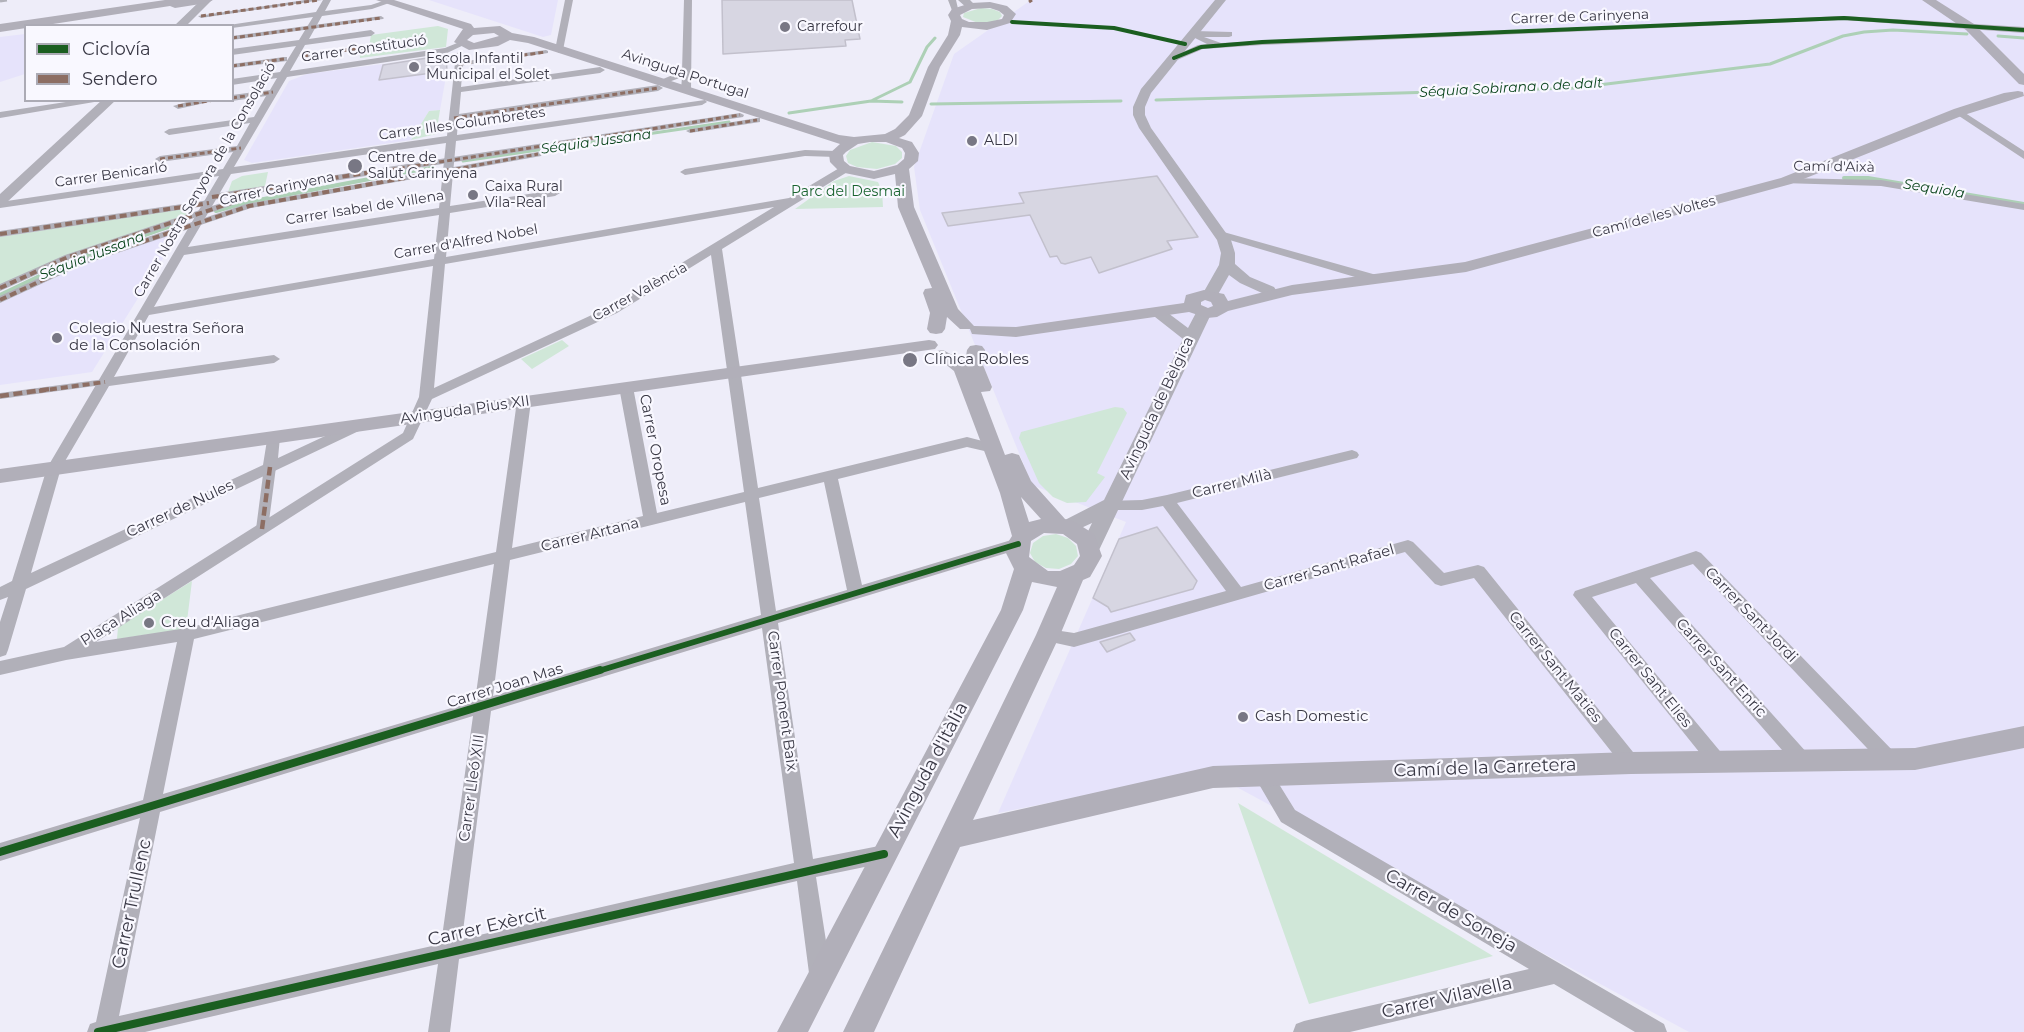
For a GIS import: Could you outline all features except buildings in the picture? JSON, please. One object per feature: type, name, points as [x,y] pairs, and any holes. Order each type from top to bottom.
[{"type":"main road","points":[[38,24],[188,0]]},
{"type":"main road","points":[[54,24],[207,0]]},
{"type":"main road","points":[[402,0],[490,29],[501,30],[502,39],[465,48],[460,42],[462,37],[470,32],[490,29]]},
{"type":"main road","name":"Camí de les Voltes","points":[[1216,300],[1466,267],[1786,181],[2017,88],[1970,27],[1928,0]]},
{"type":"main road","points":[[385,1],[467,27],[470,32]]},
{"type":"main road","points":[[944,52],[960,38],[981,27],[1006,21],[1010,17],[1009,4],[967,3],[955,11]]},
{"type":"main road","points":[[955,11],[981,27]]},
{"type":"main road","points":[[887,138],[907,145],[912,153],[911,161],[902,168],[874,175],[858,174],[845,169],[837,162],[839,151],[854,141],[887,138],[900,132],[915,116],[934,67],[954,35],[955,11]]},
{"type":"main road","points":[[0,30],[24,26]]},
{"type":"main road","points":[[0,30],[24,28]]},
{"type":"main road","name":"Avinguda Portugal","points":[[502,39],[552,46],[839,151]]},
{"type":"main road","name":"Avinguda Portugal","points":[[552,46],[600,70],[686,90],[837,139],[854,141]]},
{"type":"main road","points":[[907,145],[917,121],[915,116]]},
{"type":"main road","points":[[858,1032],[1048,635],[1073,576],[1088,564],[1090,548],[1078,532],[1063,526],[1022,484],[974,365],[975,337],[950,310],[906,207],[902,168]]},
{"type":"main road","points":[[874,175],[887,181],[892,187],[897,208],[939,314],[936,343]]},
{"type":"main road","name":"Camí de les Voltes","points":[[1216,300],[1268,290],[1292,290]]},
{"type":"main road","points":[[936,343],[950,324],[975,337],[1158,313],[1198,310],[1217,312],[1216,300]]},
{"type":"main road","points":[[936,343],[961,356],[975,337]]},
{"type":"main road","points":[[936,343],[962,368],[993,448],[1010,493],[1021,540],[1017,553],[1019,561],[1035,576],[1048,579],[1073,576]]},
{"type":"main road","name":"Avinguda Pius XII","points":[[0,476],[936,343]]},
{"type":"main road","points":[[1021,540],[1038,527],[1063,526]]},
{"type":"main road","name":"Avinguda d'Itàlia","points":[[792,1032],[1011,610],[1025,569]]},
{"type":"main road","name":"Camí de la Carretera","points":[[951,837],[1213,777],[1631,763],[1915,759],[2024,737]]},
{"type":"street","points":[[181,24],[207,0]]},
{"type":"street","points":[[193,24],[219,0]]},
{"type":"street","points":[[201,16],[319,0]]},
{"type":"street","name":"Carrer Nostra Senyora de la Consolació","points":[[0,650],[54,468],[327,0]]},
{"type":"street","points":[[459,64],[552,46],[569,0]]},
{"type":"street","points":[[686,90],[688,0]]},
{"type":"street","points":[[1216,300],[1227,265],[1228,253],[1220,234],[1144,128],[1138,115],[1139,104],[1145,92],[1221,0]]},
{"type":"street","points":[[234,25],[372,7],[385,1]]},
{"type":"street","points":[[234,38],[381,18]]},
{"type":"street","name":"Carrer de Carinyena","points":[[1174,58],[1201,47],[1220,44],[1844,18],[2024,30]]},
{"type":"street","name":"Carrer de Carinyena","points":[[1206,20],[1208,24],[1238,38],[1262,42]]},
{"type":"street","points":[[234,52],[371,33]]},
{"type":"street","name":"Carrer de Carinyena","points":[[1194,34],[1229,34]]},
{"type":"street","name":"Carrer de Carinyena","points":[[1194,34],[1203,40],[1220,44]]},
{"type":"street","points":[[303,56],[369,47]]},
{"type":"street","points":[[262,529],[408,436],[419,416],[426,397],[456,90],[459,64],[465,48]]},
{"type":"street","name":"Carrer Constitució","points":[[234,82],[465,48]]},
{"type":"street","points":[[234,66],[284,59]]},
{"type":"street","points":[[456,90],[600,70]]},
{"type":"street","points":[[454,118],[659,85],[685,73]]},
{"type":"street","points":[[234,98],[273,92]]},
{"type":"street","points":[[0,116],[91,102]]},
{"type":"street","points":[[0,188],[97,102]]},
{"type":"street","points":[[0,203],[108,102]]},
{"type":"street","points":[[178,106],[201,102]]},
{"type":"street","name":"Carrer Illes Columbretes","points":[[226,174],[702,102]]},
{"type":"street","points":[[1959,112],[2024,156]]},
{"type":"street","name":"Carrer Carinyena","points":[[0,300],[206,208],[249,206],[449,164],[740,115]]},
{"type":"street","points":[[169,132],[258,119]]},
{"type":"street","points":[[690,131],[757,120]]},
{"type":"street","points":[[160,159],[241,148]]},
{"type":"street","points":[[685,172],[805,153],[839,151]]},
{"type":"street","name":"Carrer Carinyena","points":[[0,288],[68,257],[206,208],[241,199],[429,162],[449,164],[538,154]]},
{"type":"street","name":"Carrer Carinyena","points":[[0,234],[206,208],[429,162]]},
{"type":"street","name":"Carrer València","points":[[426,397],[613,310],[845,169]]},
{"type":"street","name":"Carrer Benicarló","points":[[0,203],[226,174]]},
{"type":"street","name":"Camí d'Aixà","points":[[1786,181],[1881,183],[2024,207]]},
{"type":"street","name":"Carrer Isabel de Villena","points":[[180,252],[555,193]]},
{"type":"street","name":"Carrer d'Alfred Nobel","points":[[145,312],[792,201]]},
{"type":"street","points":[[1220,234],[1376,279]]},
{"type":"street","name":"Carrer Ponent Baix","points":[[716,248],[821,976]]},
{"type":"street","name":"Camí de les Voltes","points":[[1227,265],[1245,280],[1268,290]]},
{"type":"street","name":"Avinguda de Bèlgica","points":[[1090,548],[1190,337],[1198,310]]},
{"type":"street","points":[[1158,313],[1190,337]]},
{"type":"street","points":[[0,396],[274,359]]},
{"type":"street","name":"Carrer Oropesa","points":[[626,387],[651,520]]},
{"type":"street","name":"Carrer Lleó XIII","points":[[439,1032],[524,401]]},
{"type":"street","name":"Carrer de Nules","points":[[0,594],[361,425]]},
{"type":"street","points":[[262,529],[273,437]]},
{"type":"street","name":"Carrer Artana","points":[[187,634],[966,442],[993,448]]},
{"type":"street","name":"Carrer Milà","points":[[1110,505],[1142,505],[1167,500],[1352,455]]},
{"type":"street","points":[[830,476],[856,593]]},
{"type":"street","points":[[1167,500],[1237,594]]},
{"type":"street","points":[[1063,526],[1110,505]]},
{"type":"street","name":"Plaça Aliaga","points":[[66,653],[262,529]]},
{"type":"street","name":"Carrer Joan Mas","points":[[0,852],[856,593],[1021,540]]},
{"type":"street","name":"Carrer Sant Rafael","points":[[1048,635],[1074,640],[1408,546],[1441,580],[1478,571]]},
{"type":"street","name":"Carrer Sant Jordi","points":[[1581,595],[1696,557],[1889,759]]},
{"type":"street","name":"Carrer Sant Maties","points":[[1478,571],[1631,763]]},
{"type":"street","name":"Carrer Sant Enric","points":[[1639,576],[1802,760]]},
{"type":"street","name":"Carrer Sant Elies","points":[[1581,595],[1718,762]]},
{"type":"street","name":"Plaça Aliaga","points":[[66,653],[187,634]]},
{"type":"street","name":"Carrer Trullenc","points":[[103,1031],[187,634]]},
{"type":"street","points":[[0,668],[66,653]]},
{"type":"street","name":"Carrer de Soneja","points":[[1262,774],[1288,816],[1656,1032]]},
{"type":"street","name":"Carrer Exèrcit","points":[[103,1031],[884,854]]},
{"type":"street","name":"Carrer Vilavella","points":[[1304,1032],[1556,973]]},
{"type":"shaded area","points":[[429,0],[558,0],[551,35],[543,37]]},
{"type":"shaded area","points":[[1031,0],[2024,0],[2024,1032],[1689,1032],[1207,771],[998,813],[1126,522],[1032,485],[920,210],[914,167],[954,54]]},
{"type":"shaded area","points":[[24,34],[24,74],[0,82],[0,37]]},
{"type":"shaded area","points":[[383,64],[379,80],[447,71],[440,110],[429,111],[411,140],[252,163],[244,160],[289,81],[307,74]]},
{"type":"shaded area","name":"Colegio Nuestra Señora de la Consolación","points":[[172,233],[178,234],[92,372],[0,385],[0,303],[80,264]]},
{"type":"green space","points":[[981,8],[1000,12],[1002,16],[989,23],[978,23],[963,17],[964,13]]},
{"type":"green space","points":[[438,26],[448,29],[446,47],[360,58],[359,49],[369,47],[371,35]]},
{"type":"green space","points":[[440,110],[436,134],[411,140],[429,111]]},
{"type":"green space","points":[[872,142],[896,146],[902,152],[902,158],[895,164],[877,169],[857,167],[848,163],[846,156],[850,150]]},
{"type":"green space","points":[[268,172],[265,186],[228,192],[232,181],[242,176]]},
{"type":"green space","name":"Parc del Desmai","points":[[849,176],[878,182],[882,191],[883,207],[795,209],[834,181]]},
{"type":"green space","points":[[193,207],[191,213],[102,244],[0,286],[0,237]]},
{"type":"green space","points":[[562,340],[569,346],[532,369],[521,359]]},
{"type":"green space","points":[[1115,407],[1123,408],[1127,413],[1097,473],[1105,477],[1086,502],[1067,503],[1053,497],[1039,483],[1019,438],[1021,432]]},
{"type":"green space","points":[[1056,534],[1068,538],[1076,546],[1078,556],[1071,564],[1059,569],[1046,568],[1035,562],[1030,553],[1033,543],[1043,536]]},
{"type":"green space","points":[[192,581],[186,629],[117,639],[118,627]]},
{"type":"green space","points":[[1238,803],[1493,956],[1309,1004]]},
{"type":"waterway","name":"Séquia Sobirana o de dalt","points":[[1156,100],[1574,88],[1770,64],[1843,36],[1864,32],[1893,30],[1967,34]]},
{"type":"waterway","name":"Séquia Sobirana o de dalt","points":[[1998,36],[2024,38]]},
{"type":"waterway","points":[[873,100],[910,82],[927,47],[935,38]]},
{"type":"waterway","name":"Séquia Jussana","points":[[789,113],[871,101],[902,102]]},
{"type":"waterway","name":"Séquia Sobirana o de dalt","points":[[931,104],[1121,101]]},
{"type":"waterway","name":"Séquia Jussana","points":[[463,161],[729,122]]},
{"type":"waterway","name":"Séquia Jussana","points":[[409,172],[433,167]]},
{"type":"waterway","name":"Séquia Jussana","points":[[216,211],[248,202],[417,170]]},
{"type":"waterway","name":"Sequiola","points":[[1844,178],[1868,178],[2024,204]]},
{"type":"waterway","name":"Séquia Jussana","points":[[0,295],[73,260],[185,221]]},
{"type":"railway","points":[[0,1],[8,0]]},
{"type":"marked path","points":[[201,16],[319,0]]},
{"type":"marked path","points":[[234,38],[381,18]]},
{"type":"marked path","points":[[303,56],[369,47]]},
{"type":"marked path","points":[[459,64],[546,52]]},
{"type":"marked path","points":[[234,66],[284,59]]},
{"type":"marked path","points":[[454,118],[658,88]]},
{"type":"marked path","points":[[234,98],[273,92]]},
{"type":"marked path","points":[[178,106],[202,102]]},
{"type":"marked path","points":[[212,197],[740,115]]},
{"type":"marked path","points":[[690,131],[757,120]]},
{"type":"marked path","points":[[160,159],[241,148]]},
{"type":"marked path","points":[[0,300],[79,263],[249,206],[538,154]]},
{"type":"marked path","points":[[0,288],[68,257],[249,197]]},
{"type":"marked path","points":[[0,234],[209,203]]},
{"type":"marked path","points":[[0,396],[105,382]]},
{"type":"marked path","points":[[262,529],[270,467]]},
{"type":"cycle path","points":[[1174,58],[1201,47],[1262,42],[1844,18],[2024,30]]},
{"type":"cycle path","points":[[1012,22],[1114,28],[1185,44]]},
{"type":"cycle path","points":[[0,852],[1018,544]]},
{"type":"cycle path","points":[[98,1032],[884,854]]},
{"type":"place","name":"Carrefour","points":[[785,27]]},
{"type":"place","name":"Escola Infantil Municipal el Solet","points":[[414,67]]},
{"type":"place","name":"ALDI","points":[[972,141]]},
{"type":"place","name":"Centre de Salut Carinyena","points":[[355,166]]},
{"type":"place","name":"Caixa Rural Vila-Real","points":[[473,195]]},
{"type":"place","name":"Colegio Nuestra Señora de la Consolación","points":[[57,338]]},
{"type":"place","name":"Clínica Robles","points":[[910,360]]},
{"type":"place","name":"Creu d'Aliaga","points":[[149,623]]},
{"type":"place","name":"Cash Domestic","points":[[1243,717]]}]
